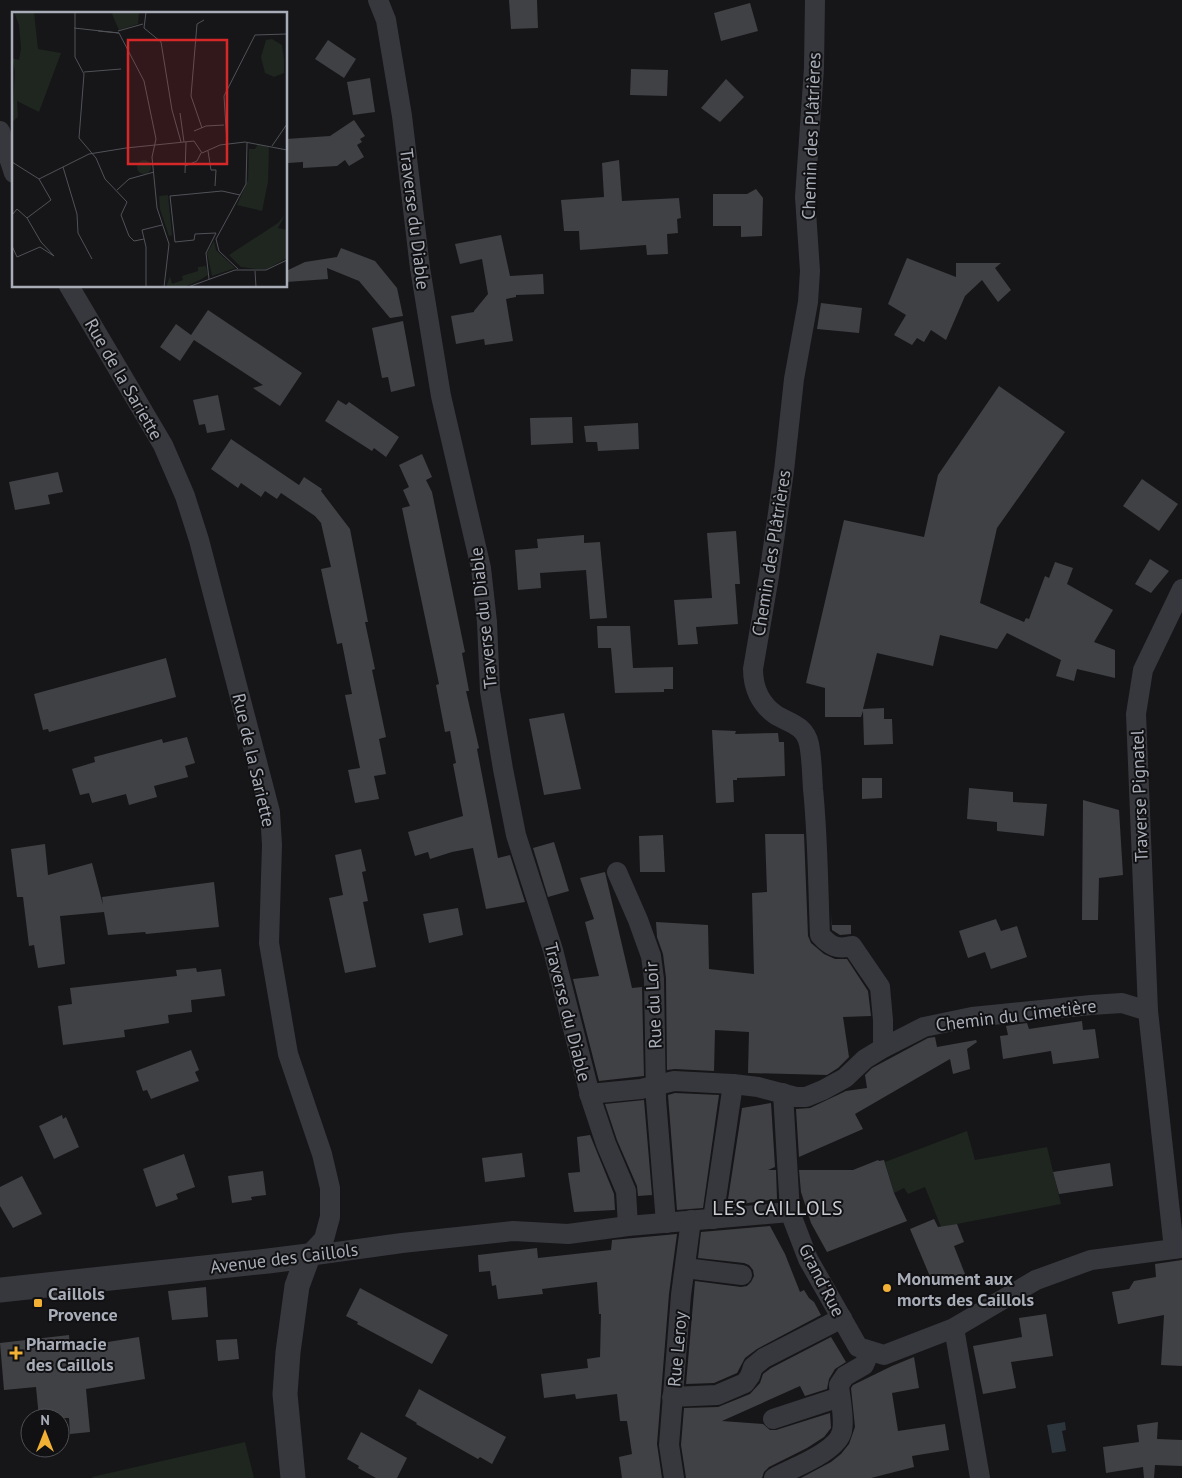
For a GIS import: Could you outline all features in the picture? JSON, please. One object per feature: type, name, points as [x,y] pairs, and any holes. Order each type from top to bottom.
[{"type":"street","name":"Traverse du Diable","points":[[378,0],[386,20],[400,106],[420,268],[441,396],[481,568],[487,622],[490,691],[516,835],[556,959],[589,1094],[606,1144],[626,1191],[628,1226]]},
{"type":"street","name":"Chemin des Plâtrières","points":[[815,0],[814,68],[805,197],[810,271],[808,302],[794,379],[784,471],[753,669],[753,683],[763,702],[776,714],[802,730],[809,743],[815,810],[820,935],[835,947],[852,946],[880,986],[883,1048]]},
{"type":"street","points":[[0,131],[12,167]]},
{"type":"street","name":"Rue de la Sariette","points":[[70,288],[162,445],[185,496],[199,540],[270,812],[272,845],[269,943],[288,1054],[322,1154],[330,1188],[330,1217],[324,1239],[308,1256]]},
{"type":"street","name":"Traverse Pignatel","points":[[1178,1248],[1148,1011],[1136,714],[1143,670],[1182,589]]},
{"type":"street","name":"Rue du Loir","points":[[617,872],[651,956],[654,979],[656,1085],[666,1223]]},
{"type":"street","name":"Chemin du Cimetière","points":[[589,1094],[641,1089],[674,1081],[733,1084],[758,1087],[796,1097],[806,1096],[823,1090],[845,1078],[865,1059],[924,1027],[972,1017],[1122,1003],[1148,1011]]},
{"type":"street","points":[[713,1219],[733,1084]]},
{"type":"street","name":"Grand'Rue","points":[[783,1093],[790,1212],[808,1259],[858,1347],[870,1351]]},
{"type":"street","points":[[628,1226],[790,1212]]},
{"type":"street","name":"Rue Leroy","points":[[674,1478],[669,1445],[672,1397],[691,1220]]},
{"type":"street","name":"Avenue des Caillols","points":[[0,1290],[268,1261],[402,1243],[513,1231],[568,1234],[628,1226]]},
{"type":"street","points":[[774,1478],[827,1451],[839,1440],[843,1430],[839,1385],[845,1376],[864,1364],[870,1351],[884,1355],[954,1328],[1036,1280],[1092,1260],[1178,1248]]},
{"type":"street","points":[[293,1478],[285,1394],[287,1360],[297,1286],[308,1256]]},
{"type":"street","points":[[685,1268],[742,1275]]},
{"type":"street","points":[[672,1397],[717,1395],[745,1383],[753,1367],[764,1358],[842,1318]]},
{"type":"street","points":[[954,1328],[980,1478]]},
{"type":"street","points":[[773,1419],[840,1397]]},
{"type":"shaded area","points":[[967,1131],[975,1160],[1047,1147],[1061,1204],[941,1227],[925,1187],[908,1194],[904,1188],[894,1193],[885,1162]]},
{"type":"shaded area","points":[[1065,1422],[1066,1430],[1062,1431],[1066,1451],[1052,1453],[1047,1425]]},
{"type":"shaded area","points":[[245,1442],[254,1478],[92,1477]]},
{"type":"building","points":[[509,0],[537,0],[538,28],[511,29]]},
{"type":"building","points":[[750,3],[758,31],[721,41],[714,13]]},
{"type":"building","points":[[328,40],[356,59],[344,78],[315,59]]},
{"type":"building","points":[[631,69],[668,70],[667,96],[630,95]]},
{"type":"building","points":[[370,78],[375,112],[353,115],[347,82]]},
{"type":"building","points":[[726,79],[744,97],[720,122],[701,108]]},
{"type":"building","points":[[354,120],[365,136],[360,139],[362,142],[357,145],[364,157],[349,166],[345,160],[337,166],[303,168],[303,162],[288,163],[288,139],[330,136]]},
{"type":"building","points":[[619,160],[622,201],[679,198],[681,218],[677,219],[678,233],[667,234],[668,254],[647,255],[646,245],[580,250],[579,231],[564,231],[561,200],[604,197],[602,163]]},
{"type":"building","points":[[756,189],[763,198],[762,236],[741,237],[741,226],[713,226],[713,194],[747,194]]},
{"type":"building","points":[[501,235],[510,276],[543,274],[544,294],[516,295],[516,297],[506,299],[513,341],[485,345],[484,339],[456,344],[451,316],[474,312],[488,294],[482,259],[460,264],[455,244]]},
{"type":"building","points":[[341,248],[375,261],[397,288],[403,316],[390,318],[359,281],[327,268],[328,279],[288,282],[288,270],[305,262],[337,257]]},
{"type":"building","points":[[907,258],[956,277],[956,263],[1001,263],[995,268],[1011,290],[998,302],[982,280],[965,296],[946,340],[931,330],[924,342],[917,338],[912,345],[894,335],[906,315],[888,304]]},
{"type":"building","points":[[821,303],[862,308],[859,333],[817,329]]},
{"type":"building","points":[[208,310],[302,373],[280,406],[253,388],[263,385],[194,340],[180,361],[160,347],[176,324],[191,335]]},
{"type":"building","points":[[403,321],[415,386],[391,392],[388,377],[382,378],[372,328]]},
{"type":"building","points":[[999,386],[1065,432],[997,528],[980,603],[1024,622],[1026,618],[1029,619],[1045,576],[1049,578],[1055,562],[1073,568],[1067,584],[1113,610],[1094,642],[1115,650],[1115,678],[1077,669],[1074,681],[1056,676],[1061,660],[1007,633],[997,649],[940,635],[933,666],[877,653],[863,709],[884,708],[884,719],[892,719],[893,744],[864,745],[863,711],[861,717],[825,717],[825,688],[806,683],[844,520],[924,537],[938,475]]},
{"type":"building","points":[[218,395],[225,430],[207,433],[205,424],[199,425],[193,400]]},
{"type":"building","points":[[338,400],[346,405],[349,402],[399,437],[386,457],[374,448],[372,451],[325,421]]},
{"type":"building","points":[[572,417],[573,443],[531,445],[530,418]]},
{"type":"building","points":[[638,423],[639,449],[598,451],[597,442],[586,442],[584,426]]},
{"type":"building","points":[[231,439],[299,485],[304,477],[322,489],[321,491],[350,529],[368,622],[365,622],[375,669],[372,670],[386,737],[379,739],[386,774],[374,776],[379,799],[355,803],[348,770],[360,768],[345,695],[352,694],[342,643],[337,644],[321,569],[331,567],[321,523],[315,516],[281,493],[277,499],[265,491],[261,497],[241,483],[238,488],[211,469]]},
{"type":"building","points":[[422,454],[432,477],[426,480],[432,492],[465,652],[462,653],[469,691],[466,691],[479,748],[477,749],[498,858],[510,855],[525,902],[486,909],[473,848],[430,859],[428,852],[415,856],[408,832],[463,816],[453,764],[456,763],[450,731],[445,732],[436,685],[439,684],[402,508],[410,506],[403,490],[409,487],[399,465]]},
{"type":"building","points":[[58,472],[63,492],[48,495],[50,504],[15,510],[9,482]]},
{"type":"building","points":[[1142,479],[1178,504],[1159,531],[1123,506]]},
{"type":"building","points":[[736,531],[740,584],[735,584],[738,624],[696,627],[698,644],[678,645],[674,600],[712,598],[707,533]]},
{"type":"building","points":[[584,535],[584,543],[600,542],[607,618],[590,619],[586,570],[540,573],[541,588],[518,590],[515,550],[538,548],[537,539]]},
{"type":"building","points":[[1150,559],[1169,571],[1151,593],[1135,584]]},
{"type":"building","points":[[597,626],[630,626],[633,668],[673,667],[673,689],[664,689],[664,692],[615,693],[611,648],[598,648]]},
{"type":"building","points":[[166,658],[176,697],[49,732],[48,729],[43,730],[34,694]]},
{"type":"building","points":[[564,713],[581,789],[544,795],[529,719]]},
{"type":"building","points":[[712,730],[736,731],[735,734],[778,733],[779,742],[784,742],[785,776],[737,778],[737,780],[733,780],[734,802],[716,803]]},
{"type":"building","points":[[187,737],[195,763],[185,766],[188,777],[154,786],[157,797],[129,805],[126,794],[92,803],[89,793],[80,795],[72,769],[95,762],[94,757],[162,739],[163,743]]},
{"type":"building","points":[[862,778],[882,778],[882,798],[862,799]]},
{"type":"building","points":[[969,788],[1013,792],[1013,802],[1047,804],[1044,836],[997,831],[997,822],[967,819]]},
{"type":"building","points":[[1083,800],[1119,810],[1123,875],[1099,878],[1098,920],[1082,920]]},
{"type":"building","points":[[765,834],[804,834],[808,936],[811,943],[824,954],[835,959],[847,959],[868,991],[871,1016],[843,1017],[849,1057],[838,1068],[827,1075],[748,1073],[749,1032],[715,1030],[714,1071],[667,1070],[666,978],[663,954],[657,937],[656,922],[708,925],[709,969],[754,974],[752,893],[767,892]]},
{"type":"building","points":[[663,835],[665,872],[640,872],[639,836]]},
{"type":"building","points":[[554,842],[569,891],[548,897],[533,848]]},
{"type":"building","points":[[45,844],[48,875],[92,863],[103,905],[102,897],[214,882],[219,927],[146,934],[145,932],[108,935],[104,912],[60,916],[65,964],[38,968],[34,945],[29,946],[23,897],[17,897],[11,849]]},
{"type":"building","points":[[361,849],[366,871],[362,872],[368,901],[363,902],[376,967],[345,973],[329,898],[343,895],[335,855]]},
{"type":"building","points":[[605,872],[632,988],[642,987],[644,1076],[599,1081],[573,979],[599,976],[585,922],[594,919],[580,878]]},
{"type":"building","points":[[458,908],[463,935],[429,943],[423,914]]},
{"type":"building","points":[[831,912],[832,925],[851,925],[851,934],[840,935],[832,930]]},
{"type":"building","points":[[996,919],[1001,931],[1017,926],[1027,957],[991,969],[985,952],[968,958],[959,931]]},
{"type":"building","points":[[196,968],[197,972],[221,969],[225,996],[191,1000],[192,1012],[168,1015],[169,1023],[124,1030],[125,1037],[63,1045],[58,1006],[72,1004],[70,988],[177,976],[176,970]]},
{"type":"building","points":[[1082,1021],[1083,1030],[1095,1029],[1099,1058],[1053,1064],[1051,1051],[1003,1059],[1000,1036],[1008,1035],[1006,1026],[1027,1023],[1029,1029]]},
{"type":"building","points":[[935,1037],[937,1047],[976,1040],[977,1042],[967,1049],[970,1069],[953,1074],[950,1059],[855,1114],[863,1129],[799,1157],[796,1109],[810,1108],[846,1091],[867,1088],[865,1075],[872,1068],[928,1038]]},
{"type":"building","points":[[191,1050],[199,1070],[195,1072],[199,1081],[151,1099],[147,1090],[143,1091],[136,1071]]},
{"type":"building","points":[[675,1093],[719,1095],[703,1208],[677,1210],[668,1095]]},
{"type":"building","points":[[644,1100],[652,1195],[638,1196],[637,1186],[617,1140],[605,1104]]},
{"type":"building","points":[[771,1103],[775,1167],[768,1170],[776,1170],[777,1199],[727,1206],[742,1108]]},
{"type":"building","points":[[62,1115],[63,1119],[66,1117],[79,1147],[54,1159],[39,1126]]},
{"type":"building","points":[[590,1135],[614,1194],[615,1210],[574,1212],[568,1173],[580,1172],[577,1137]]},
{"type":"building","points":[[522,1153],[525,1177],[485,1182],[482,1158]]},
{"type":"building","points":[[184,1154],[195,1187],[176,1194],[178,1199],[156,1207],[143,1169]]},
{"type":"building","points":[[878,1160],[884,1160],[894,1193],[907,1221],[827,1252],[811,1223],[801,1192],[799,1170],[853,1170]]},
{"type":"building","points":[[1110,1163],[1113,1186],[1059,1194],[1053,1172]]},
{"type":"building","points":[[263,1171],[266,1195],[251,1197],[252,1200],[232,1203],[228,1176]]},
{"type":"building","points":[[22,1176],[42,1214],[13,1228],[0,1206],[0,1187]]},
{"type":"building","points":[[934,1219],[938,1227],[957,1224],[964,1242],[954,1246],[965,1274],[934,1286],[910,1229]]},
{"type":"building","points":[[770,1226],[785,1254],[800,1292],[804,1290],[814,1302],[821,1315],[757,1349],[745,1358],[737,1373],[714,1383],[686,1384],[695,1281],[741,1287],[747,1286],[754,1276],[753,1270],[744,1263],[698,1258],[701,1232]]},
{"type":"building","points":[[677,1234],[669,1294],[657,1444],[662,1478],[622,1478],[619,1457],[632,1454],[627,1421],[620,1421],[617,1394],[576,1399],[575,1394],[544,1398],[541,1374],[588,1368],[587,1359],[600,1357],[601,1314],[599,1314],[597,1282],[542,1289],[543,1294],[498,1299],[496,1285],[492,1286],[490,1271],[479,1272],[478,1255],[537,1248],[538,1258],[611,1250],[612,1240]]},
{"type":"building","points":[[1182,1260],[1182,1366],[1161,1365],[1164,1315],[1118,1324],[1112,1292],[1129,1289],[1134,1281],[1156,1277],[1155,1264]]},
{"type":"building","points":[[206,1287],[208,1317],[172,1320],[168,1291]]},
{"type":"building","points":[[360,1288],[448,1335],[432,1364],[357,1324],[358,1322],[346,1316]]},
{"type":"building","points":[[1046,1314],[1053,1356],[1011,1362],[1016,1388],[983,1394],[973,1346],[1022,1337],[1019,1318]]},
{"type":"building","points":[[69,1335],[70,1348],[139,1337],[145,1379],[86,1389],[90,1432],[70,1434],[70,1408],[38,1408],[36,1387],[4,1390],[0,1343]]},
{"type":"building","points":[[831,1337],[846,1362],[835,1369],[829,1379],[827,1389],[805,1396],[800,1386],[722,1421],[763,1424],[770,1430],[776,1430],[830,1413],[831,1428],[824,1437],[807,1448],[769,1467],[764,1472],[762,1478],[686,1478],[681,1445],[684,1408],[718,1407],[750,1394],[760,1383],[763,1374],[771,1368]]},
{"type":"building","points":[[237,1339],[239,1359],[218,1361],[216,1340]]},
{"type":"building","points":[[914,1357],[919,1388],[892,1393],[898,1431],[945,1424],[949,1450],[912,1456],[914,1467],[871,1478],[801,1478],[831,1462],[849,1444],[855,1427],[851,1388],[853,1385]]},
{"type":"building","points":[[419,1389],[506,1437],[492,1464],[480,1457],[478,1459],[405,1416]]},
{"type":"building","points":[[1158,1422],[1157,1439],[1182,1440],[1182,1466],[1155,1465],[1154,1478],[1144,1478],[1143,1467],[1106,1473],[1103,1447],[1139,1442],[1137,1425]]},
{"type":"building","points":[[361,1432],[407,1458],[397,1478],[376,1478],[347,1459]]},
{"type":"place","name":"Monument aux morts des Caillols","points":[[887,1288]]},
{"type":"place","name":"Caillols Provence","points":[[38,1303]]},
{"type":"place","name":"Pharmacie des Caillols","points":[[16,1353]]},
{"type":"district","name":"LES CAILLOLS","points":[[778,1208]]}]
